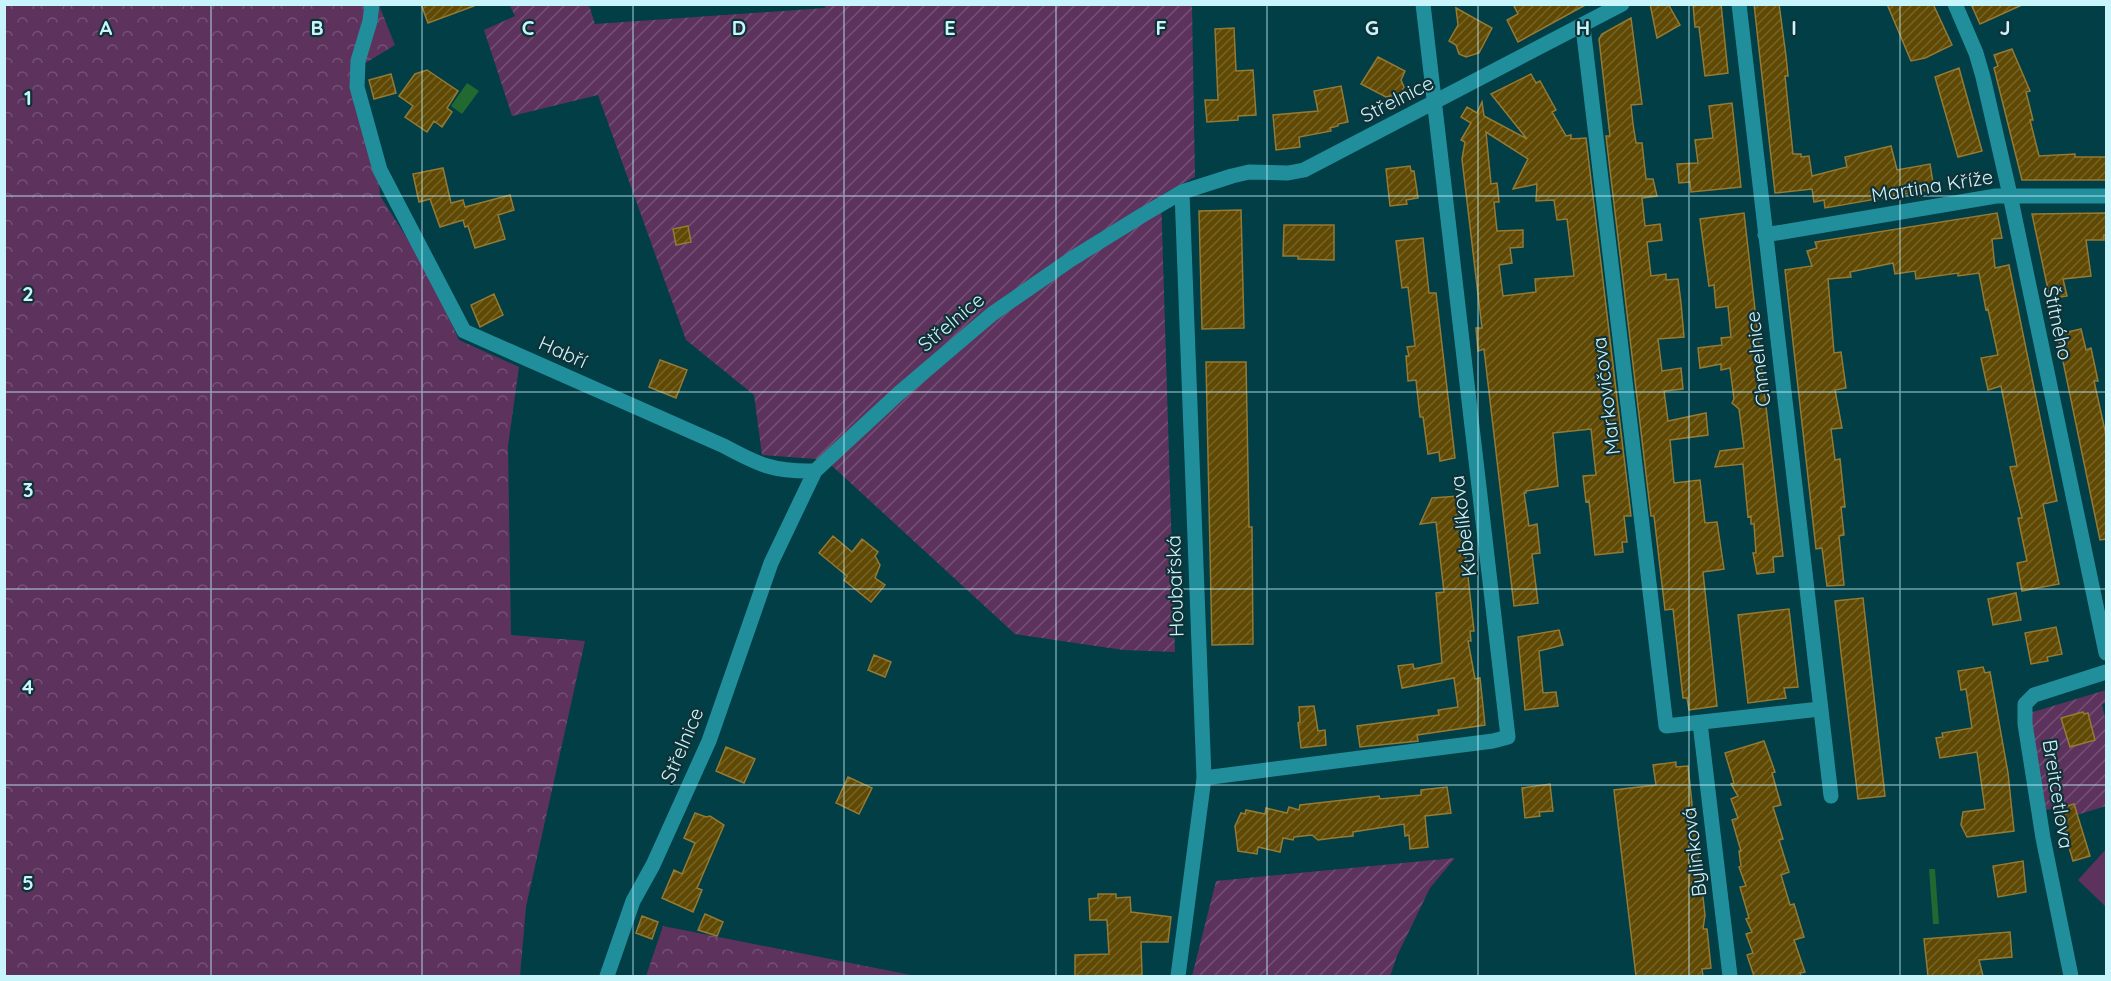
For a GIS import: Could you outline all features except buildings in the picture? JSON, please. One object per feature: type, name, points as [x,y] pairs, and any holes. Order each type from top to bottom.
[{"type":"street","name":"Habří","points":[[372,4],[370,21],[358,61],[357,87],[380,170],[464,332],[704,437],[758,464],[790,471],[814,471]]},
{"type":"street","name":"Kubelíkova","points":[[1204,778],[1493,741],[1508,737],[1423,4]]},
{"type":"street","name":"Střelnice","points":[[607,976],[633,901],[653,865],[709,741],[771,563],[814,471],[898,394],[992,314],[1070,260],[1182,192],[1249,172],[1288,173],[1304,170],[1583,27],[1622,4]]},
{"type":"street","name":"Chmelnice","points":[[1739,4],[1831,796]]},
{"type":"street","name":"Štítného","points":[[1955,4],[1976,53],[1983,77],[2106,653]]},
{"type":"street","name":"Markovičova","points":[[1583,27],[1666,726],[1700,723]]},
{"type":"street","name":"Houbařská","points":[[1178,976],[1204,778],[1182,192]]},
{"type":"street","name":"Martina Kříže","points":[[1765,235],[2010,195],[2106,196]]},
{"type":"street","name":"Breitcetlova","points":[[2071,976],[2041,827],[2025,724],[2025,704],[2034,695],[2106,672]]},
{"type":"street","points":[[1700,723],[1820,710]]},
{"type":"street","name":"Bylinková","points":[[1700,723],[1730,976]]},
{"type":"green space","points":[[509,4],[589,5],[595,24],[825,8],[826,4],[1192,5],[1195,177],[1161,195],[1175,652],[1123,650],[1015,634],[831,465],[816,459],[762,455],[754,395],[686,340],[598,95],[512,116],[484,30],[515,16]]},
{"type":"green space","points":[[5,5],[379,5],[395,45],[351,72],[378,159],[380,196],[427,269],[459,340],[519,367],[508,446],[511,635],[585,641],[526,907],[520,976],[5,976]]},
{"type":"green space","points":[[2106,690],[2106,703],[2102,704],[2106,722],[2106,806],[2077,815],[2074,804],[2046,810],[2030,715],[2033,712]]},
{"type":"green space","points":[[2106,849],[2106,907],[2078,880]]},
{"type":"green space","points":[[1455,858],[1430,888],[1397,956],[1390,976],[1192,976],[1216,881]]},
{"type":"green space","points":[[663,926],[916,976],[646,976]]},
{"type":"shaded area","points":[[467,83],[479,91],[462,114],[451,106]]},
{"type":"shaded area","points":[[1929,869],[1935,869],[1939,924],[1933,924]]}]
